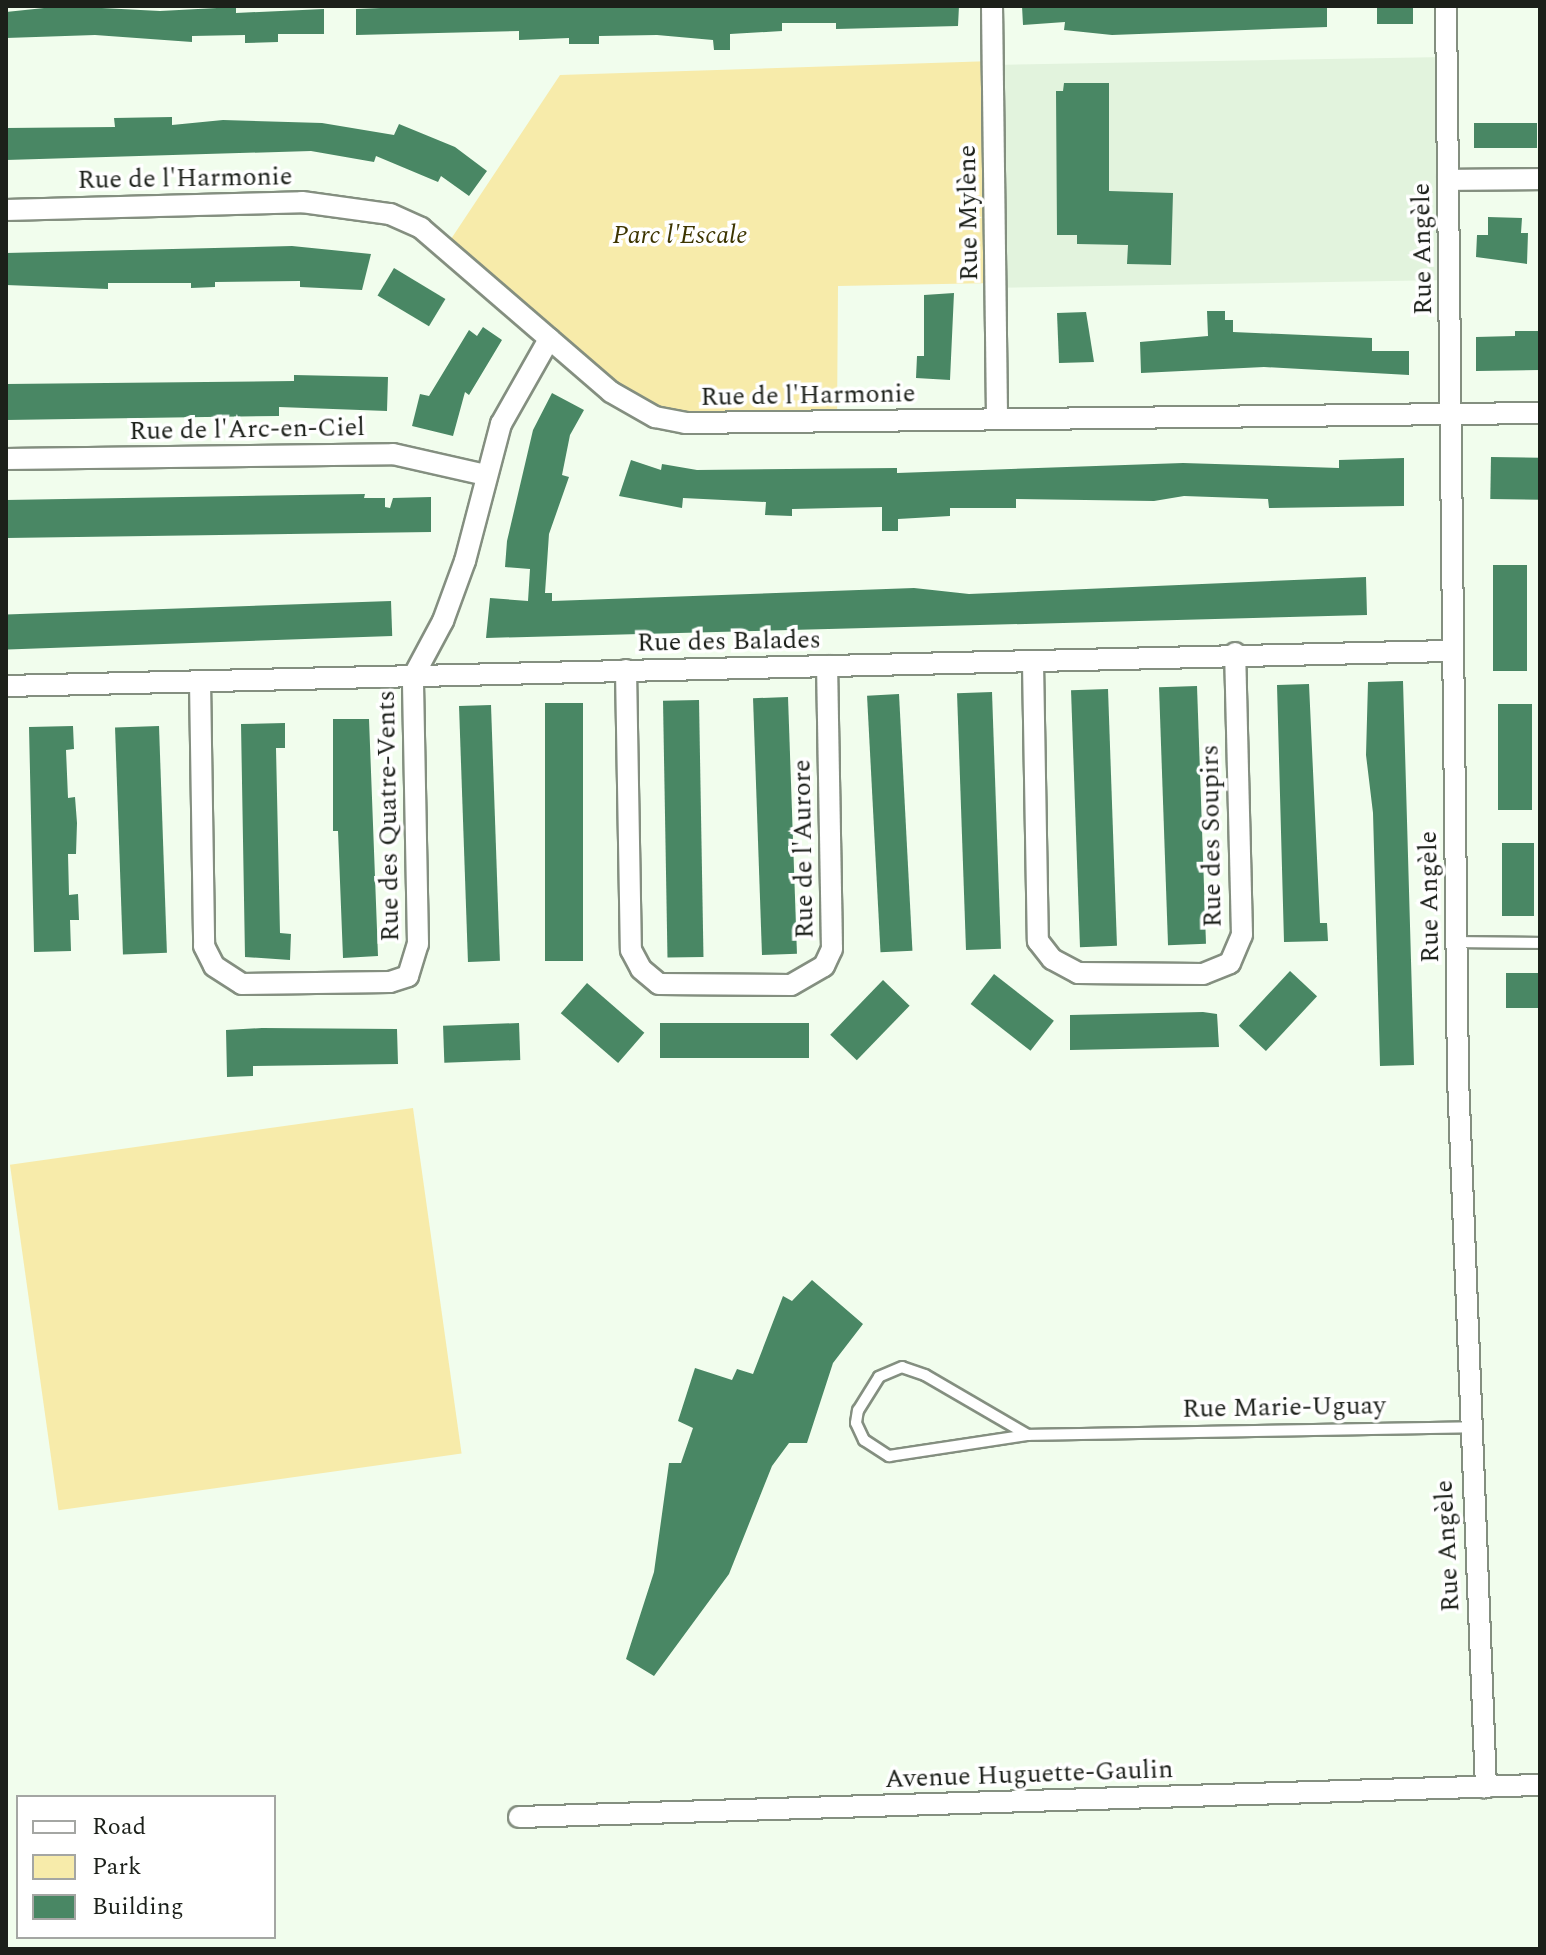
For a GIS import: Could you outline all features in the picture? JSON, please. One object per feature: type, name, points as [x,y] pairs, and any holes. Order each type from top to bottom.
[{"type":"street","name":"Rue Mylène","points":[[992,6],[997,419]]},
{"type":"street","name":"Rue Angèle","points":[[1446,6],[1457,942],[1468,1427],[1486,1787]]},
{"type":"street","points":[[1448,180],[1540,179]]},
{"type":"street","name":"Rue de l'Harmonie","points":[[6,210],[302,202],[364,207],[421,228],[631,406],[685,423],[1540,413]]},
{"type":"street","name":"Rue des Quatre-Vents","points":[[200,681],[204,946],[214,966],[242,984],[390,982],[408,976],[418,944],[413,677],[443,621],[511,402],[549,339]]},
{"type":"street","name":"Rue de l'Arc-en-Ciel","points":[[6,459],[393,454],[486,475]]},
{"type":"street","name":"Rue des Balades","points":[[6,686],[1033,663],[1235,653],[1453,651]]},
{"type":"street","name":"Rue des Soupirs","points":[[1033,663],[1038,941],[1052,959],[1078,973],[1203,974],[1230,963],[1242,935],[1235,653]]},
{"type":"street","name":"Rue de l'Aurore","points":[[626,670],[631,950],[641,969],[659,984],[791,985],[824,966],[832,949],[827,666]]},
{"type":"street","name":"Avenue Huguette-Gaulin","points":[[519,1817],[1540,1785]]},
{"type":"lane","points":[[1457,942],[1540,943]]},
{"type":"lane","name":"Rue Marie-Uguay","points":[[1028,1435],[925,1375],[902,1367],[879,1377],[858,1410],[864,1440],[889,1456],[1028,1435],[1468,1427]]},
{"type":"shaded area","points":[[1446,57],[1450,280],[997,288],[993,65]]},
{"type":"green space","name":"Parc l'Escale","points":[[993,61],[995,283],[838,286],[837,422],[655,417],[445,248],[560,75]]},
{"type":"green space","points":[[413,1108],[462,1454],[59,1510],[10,1165]]},
{"type":"building","points":[[63,6],[160,11],[236,7],[236,13],[324,9],[324,34],[278,34],[278,42],[245,43],[245,35],[192,36],[192,42],[95,35],[6,38],[6,12]]},
{"type":"building","points":[[431,6],[959,6],[958,26],[836,29],[836,23],[782,23],[782,31],[730,34],[730,50],[714,50],[713,40],[657,35],[599,36],[599,44],[569,44],[569,38],[519,40],[519,31],[356,35],[356,9]]},
{"type":"building","points":[[1022,6],[1327,6],[1327,27],[1112,35],[1064,30],[1065,22],[1023,25]]},
{"type":"building","points":[[1377,6],[1413,6],[1413,24],[1377,24]]},
{"type":"building","points":[[1064,83],[1109,83],[1109,191],[1173,193],[1171,265],[1127,264],[1128,245],[1077,244],[1077,235],[1057,235],[1056,91],[1063,91]]},
{"type":"building","points":[[172,117],[172,125],[223,120],[322,123],[394,135],[399,124],[455,147],[487,171],[469,196],[441,176],[438,182],[376,156],[374,162],[311,151],[6,160],[6,128],[115,127],[114,118]]},
{"type":"building","points":[[1474,123],[1537,123],[1537,148],[1474,148]]},
{"type":"building","points":[[1488,217],[1522,218],[1521,233],[1528,233],[1527,264],[1476,257],[1477,235],[1488,235]]},
{"type":"building","points":[[292,246],[371,254],[362,290],[300,287],[300,281],[215,282],[215,287],[191,288],[191,283],[108,283],[108,289],[6,285],[6,253]]},
{"type":"building","points":[[394,268],[445,299],[429,326],[378,295]]},
{"type":"building","points":[[954,293],[950,380],[916,378],[917,356],[924,356],[924,295]]},
{"type":"building","points":[[1207,311],[1225,311],[1225,320],[1233,320],[1233,332],[1372,338],[1372,351],[1409,351],[1409,375],[1264,367],[1141,373],[1140,342],[1208,336]]},
{"type":"building","points":[[1086,312],[1094,362],[1059,363],[1057,313]]},
{"type":"building","points":[[483,327],[502,340],[469,395],[465,392],[453,436],[412,426],[420,394],[429,396],[469,330],[477,336]]},
{"type":"building","points":[[1515,331],[1540,331],[1540,370],[1476,371],[1476,337],[1515,336]]},
{"type":"building","points":[[294,375],[388,377],[387,411],[279,407],[279,416],[6,420],[6,384],[294,381]]},
{"type":"building","points":[[552,393],[584,410],[570,435],[562,475],[569,477],[549,534],[545,593],[552,593],[552,601],[914,588],[969,594],[1366,577],[1367,615],[486,638],[490,598],[528,601],[530,569],[505,567],[507,541],[533,430]]},
{"type":"building","points":[[1491,457],[1540,458],[1539,500],[1490,499]]},
{"type":"building","points":[[1404,458],[1404,506],[1269,508],[1268,499],[1184,496],[1154,501],[1016,499],[1016,508],[950,508],[950,516],[898,519],[898,531],[882,531],[882,507],[792,509],[792,516],[765,515],[766,502],[683,498],[682,508],[619,496],[631,460],[661,470],[662,464],[697,470],[897,468],[897,473],[1183,463],[1339,468],[1339,460]]},
{"type":"building","points":[[365,494],[364,498],[385,498],[385,507],[390,508],[393,498],[431,497],[431,532],[6,538],[6,500]]},
{"type":"building","points":[[1493,565],[1527,565],[1527,671],[1493,671]]},
{"type":"building","points":[[391,601],[392,636],[7,649],[6,614]]},
{"type":"building","points":[[1403,681],[1414,1065],[1380,1066],[1373,813],[1366,755],[1368,682]]},
{"type":"building","points":[[1309,684],[1320,923],[1327,923],[1328,941],[1284,942],[1277,685]]},
{"type":"building","points":[[1197,686],[1206,944],[1168,945],[1159,687]]},
{"type":"building","points":[[1108,689],[1117,946],[1080,947],[1071,690]]},
{"type":"building","points":[[992,692],[1001,949],[966,950],[957,693]]},
{"type":"building","points":[[899,694],[912,951],[880,952],[867,696]]},
{"type":"building","points":[[788,697],[797,954],[762,955],[753,698]]},
{"type":"building","points":[[699,700],[703,957],[667,958],[663,701]]},
{"type":"building","points":[[545,703],[583,703],[583,961],[545,961]]},
{"type":"building","points":[[1498,704],[1532,704],[1532,810],[1498,810]]},
{"type":"building","points":[[491,705],[500,961],[468,962],[459,706]]},
{"type":"building","points":[[333,719],[369,719],[378,956],[343,958],[338,831],[333,831]]},
{"type":"building","points":[[285,723],[285,748],[276,748],[280,933],[291,934],[290,960],[245,957],[241,724]]},
{"type":"building","points":[[73,726],[74,749],[66,750],[68,798],[75,797],[77,823],[76,854],[68,854],[69,895],[78,894],[79,920],[70,920],[71,951],[34,952],[29,727]]},
{"type":"building","points":[[159,726],[167,953],[123,954],[115,728]]},
{"type":"building","points":[[1502,843],[1534,843],[1534,916],[1502,916]]},
{"type":"building","points":[[1290,971],[1317,996],[1266,1051],[1239,1026]]},
{"type":"building","points":[[1506,973],[1540,973],[1540,1008],[1506,1008]]},
{"type":"building","points":[[994,974],[1054,1021],[1030,1051],[971,1004]]},
{"type":"building","points":[[883,980],[910,1006],[857,1060],[830,1035]]},
{"type":"building","points":[[587,983],[644,1033],[618,1063],[561,1013]]},
{"type":"building","points":[[1217,1014],[1219,1047],[1070,1050],[1070,1015]]},
{"type":"building","points":[[519,1023],[520,1060],[444,1063],[443,1026]]},
{"type":"building","points":[[660,1023],[809,1023],[809,1058],[660,1058]]},
{"type":"building","points":[[397,1029],[398,1064],[253,1066],[253,1076],[227,1077],[226,1030]]},
{"type":"building","points":[[812,1280],[863,1324],[833,1363],[807,1443],[789,1443],[772,1466],[729,1574],[654,1676],[626,1659],[654,1572],[669,1463],[681,1463],[693,1428],[678,1421],[695,1368],[732,1380],[737,1369],[753,1374],[783,1296],[792,1301]]}]
